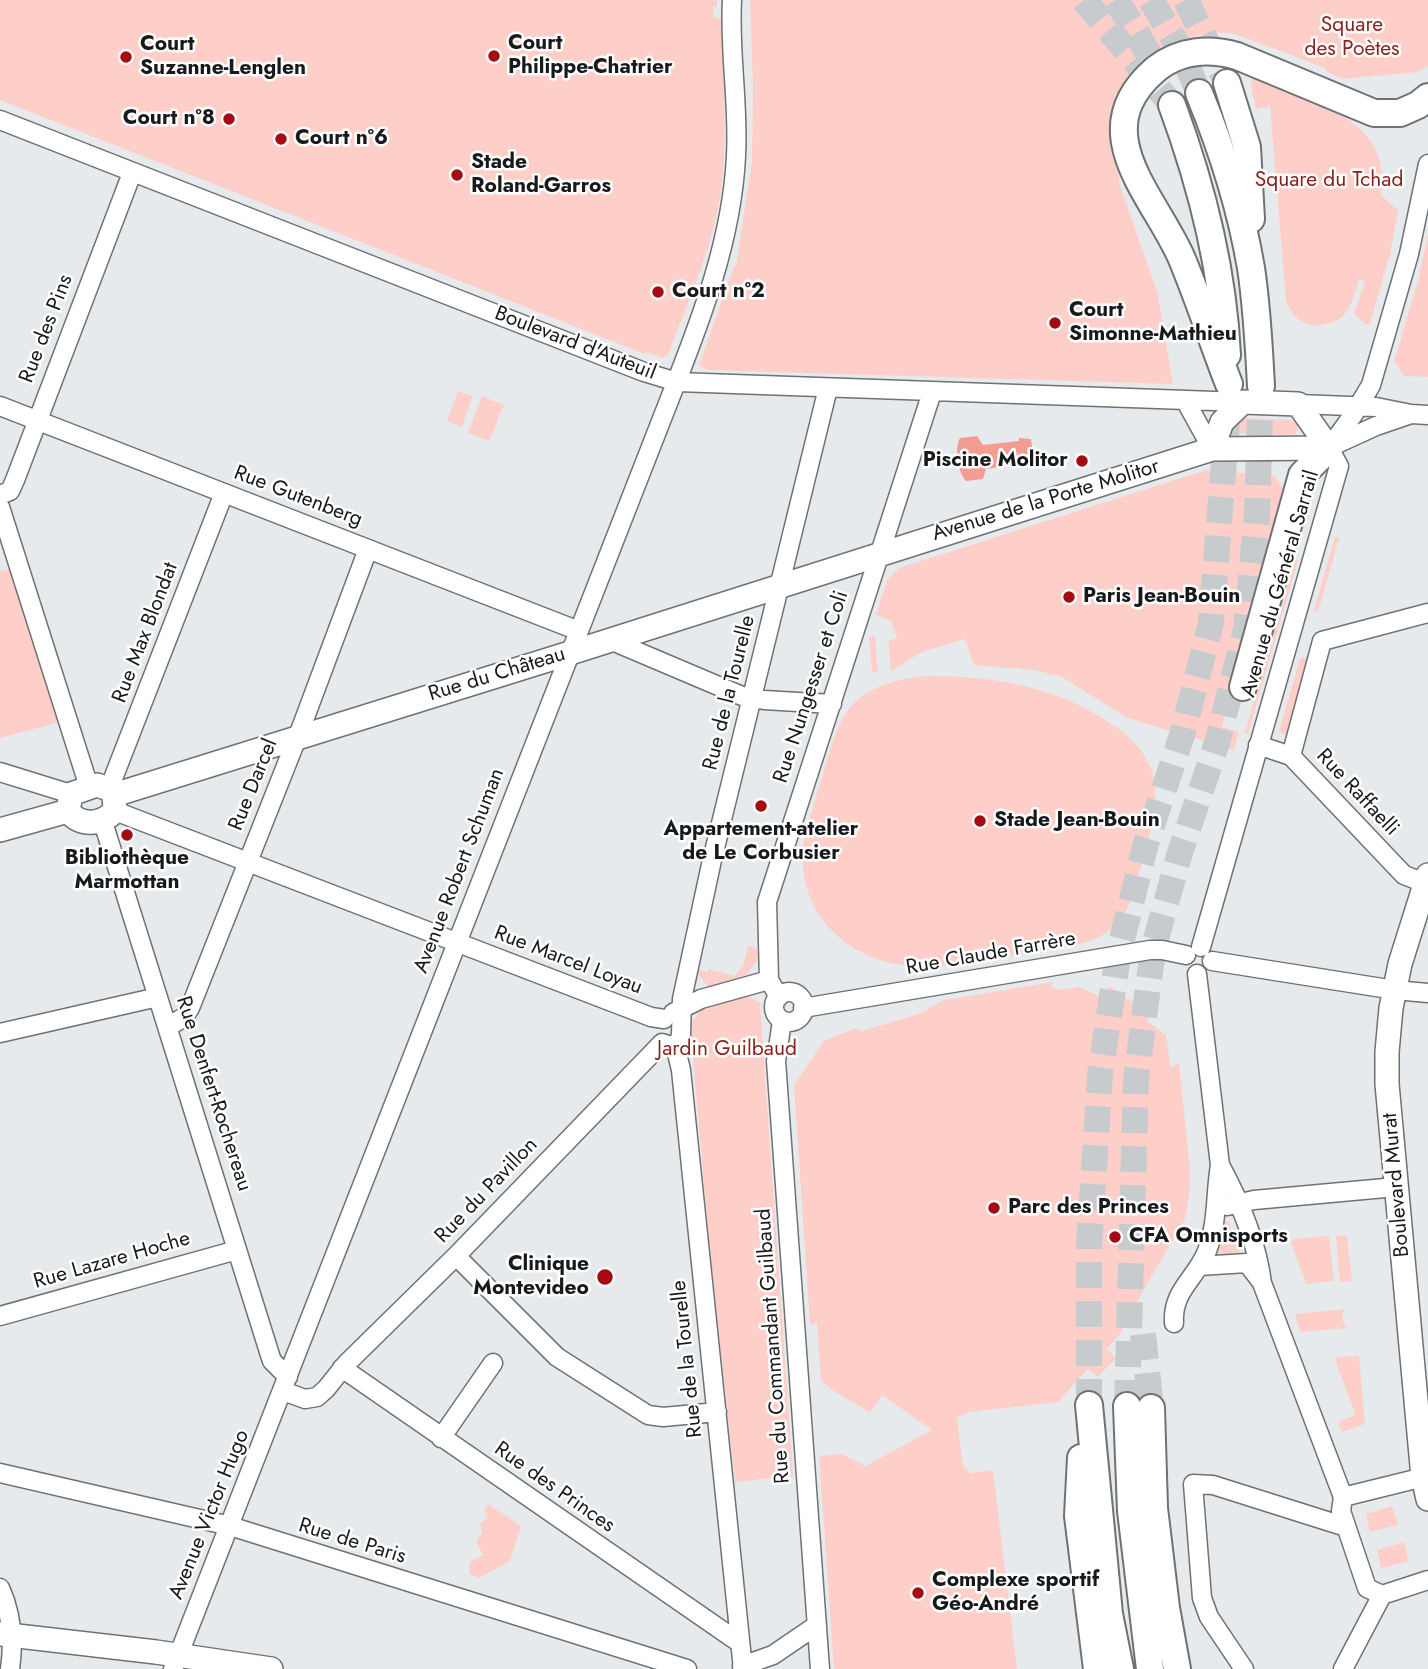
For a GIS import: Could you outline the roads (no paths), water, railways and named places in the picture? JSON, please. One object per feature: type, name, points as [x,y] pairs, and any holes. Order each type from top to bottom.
[{"type":"highway","points":[[1244,391],[1181,257],[1128,161],[1125,142],[1126,117],[1133,97],[1142,83],[1174,58],[1189,53],[1216,51],[1237,56],[1374,113],[1400,113],[1428,97]]},
{"type":"highway","points":[[1227,83],[1247,147],[1251,201],[1251,267],[1258,327],[1244,391]]},
{"type":"highway","points":[[1199,93],[1226,167],[1251,267]]},
{"type":"highway","points":[[1172,105],[1195,169],[1215,253],[1227,341],[1244,391]]},
{"type":"highway","points":[[1243,687],[1302,475],[1329,448]]},
{"type":"highway","points":[[1097,1669],[1078,1516],[1082,1451],[1089,1405],[1109,1614],[1120,1669]]},
{"type":"highway","points":[[1150,1669],[1131,1511],[1139,1407],[1166,1608],[1177,1669]]},
{"type":"highway","points":[[1142,1609],[1159,1669]]},
{"type":"main road","name":"Boulevard d'Auteuil","points":[[1244,391],[1298,404]]},
{"type":"main road","points":[[1244,391],[1222,422],[1212,449],[1329,448]]},
{"type":"main road","points":[[1298,404],[1329,448]]},
{"type":"main road","name":"Avenue de la Porte Molitor","points":[[880,553],[1212,449]]},
{"type":"main road","name":"Rue du Château","points":[[0,830],[570,653],[880,553]]},
{"type":"main road","name":"Boulevard Murat","points":[[1426,879],[1395,990],[1387,1052],[1387,1084],[1396,1187],[1426,1484]]},
{"type":"main road","points":[[6,1634],[179,1664],[271,1669]]},
{"type":"street","name":"Avenue Robert Schuman","points":[[286,1384],[677,382],[720,260],[734,190],[737,154],[732,0]]},
{"type":"street","name":"Boulevard d'Auteuil","points":[[0,120],[644,372],[677,382],[1185,400],[1244,391]]},
{"type":"street","name":"Avenue du Général Sarrail","points":[[1200,954],[1339,466],[1329,448],[1371,385],[1409,254],[1428,164]]},
{"type":"street","name":"Rue des Pins","points":[[0,495],[10,491],[132,173]]},
{"type":"street","name":"Rue de la Tourelle","points":[[742,1668],[681,1070],[668,1044],[681,1035],[680,1009],[712,860],[828,388]]},
{"type":"street","name":"Rue Nungesser et Coli","points":[[779,997],[769,980],[767,902],[932,393]]},
{"type":"street","points":[[1185,400],[1212,449]]},
{"type":"street","name":"Boulevard d'Auteuil","points":[[1298,404],[1376,407],[1419,414]]},
{"type":"street","name":"Rue Gutenberg","points":[[0,406],[579,631]]},
{"type":"street","points":[[1329,448],[1376,426],[1419,414]]},
{"type":"street","name":"Rue Max Blondat","points":[[95,801],[224,493]]},
{"type":"street","name":"Rue Denfert-Rochereau","points":[[0,507],[168,1027],[270,1355],[286,1384]]},
{"type":"street","name":"Rue Darcel","points":[[168,1027],[184,1017],[190,1008],[297,738],[368,549]]},
{"type":"street","points":[[1293,630],[1322,641],[1428,613]]},
{"type":"street","points":[[610,640],[695,677],[753,698],[832,704]]},
{"type":"street","points":[[1258,745],[1291,755],[1322,641]]},
{"type":"street","name":"Rue Raffaelli","points":[[1291,755],[1404,875],[1426,879]]},
{"type":"street","name":"Rue Marcel Loyau","points":[[0,772],[95,801],[456,943],[651,1017],[664,1019]]},
{"type":"street","name":"Rue Claude Farrère","points":[[803,1008],[1150,950],[1200,954],[1395,990],[1428,993]]},
{"type":"street","points":[[1174,1323],[1173,1309],[1176,1299],[1206,1252],[1217,1209],[1216,1186],[1220,1165],[1197,974],[1206,972],[1200,954]]},
{"type":"street","points":[[668,1044],[664,1019],[701,999],[769,980]]},
{"type":"street","points":[[779,997],[788,993],[797,995],[803,1008],[796,1020],[782,1021]]},
{"type":"street","name":"Rue du Commandant Guilbaud","points":[[779,997],[774,1010],[782,1021],[776,1061],[820,1669]]},
{"type":"street","points":[[0,1034],[158,998]]},
{"type":"street","name":"Rue du Pavillon","points":[[286,1384],[304,1398],[317,1396],[326,1389],[342,1368],[668,1044]]},
{"type":"street","points":[[1220,1165],[1260,1264],[1262,1283],[1343,1497],[1341,1511],[1367,1588],[1382,1595],[1428,1580]]},
{"type":"street","points":[[1217,1209],[1237,1202],[1396,1187]]},
{"type":"street","name":"Rue Lazare Hoche","points":[[0,1316],[237,1250]]},
{"type":"street","points":[[456,1256],[558,1357],[648,1415],[663,1418],[717,1412]]},
{"type":"street","points":[[1199,1266],[1247,1263],[1262,1283]]},
{"type":"street","points":[[441,1438],[493,1363]]},
{"type":"street","name":"Rue des Princes","points":[[342,1368],[740,1643]]},
{"type":"street","name":"Avenue Victor Hugo","points":[[179,1664],[286,1384]]},
{"type":"street","name":"Rue de Paris","points":[[0,1474],[230,1526],[687,1669]]},
{"type":"street","points":[[1244,1669],[1209,1616],[1202,1598],[1193,1484],[1213,1485],[1346,1527]]},
{"type":"street","points":[[1343,1497],[1426,1484]]},
{"type":"street","points":[[0,1588],[10,1616],[6,1634],[10,1669]]},
{"type":"street","points":[[1343,1669],[1382,1595]]},
{"type":"street","points":[[742,1668],[773,1655],[817,1625]]},
{"type":"tunnel","points":[[1084,0],[1172,105]]},
{"type":"tunnel","points":[[1116,0],[1158,70]]},
{"type":"tunnel","points":[[1151,0],[1180,49],[1199,93]]},
{"type":"tunnel","points":[[1186,0],[1227,83]]},
{"type":"tunnel","points":[[1127,1406],[1136,1079],[1153,950],[1179,856],[1217,743],[1246,629],[1257,514],[1261,386]]},
{"type":"tunnel","points":[[1089,1405],[1089,1247],[1100,1075],[1118,956],[1145,847],[1183,732],[1211,623],[1227,424]]},
{"type":"tunnel","points":[[1143,1334],[1151,1408]]},
{"type":"place","name":"Court Philippe-Chatrier","points":[[494,56]]},
{"type":"place","name":"Court Suzanne-Lenglen","points":[[126,57]]},
{"type":"place","name":"Court n°8","points":[[229,119]]},
{"type":"place","name":"Court n°6","points":[[281,139]]},
{"type":"place","name":"Stade Roland-Garros","points":[[457,175]]},
{"type":"place","name":"Court n°2","points":[[658,292]]},
{"type":"place","name":"Court Simonne-Mathieu","points":[[1055,323]]},
{"type":"place","name":"Piscine Molitor","points":[[1082,461]]},
{"type":"place","name":"Paris Jean-Bouin","points":[[1069,597]]},
{"type":"place","name":"Appartement-atelier de Le Corbusier","points":[[761,806]]},
{"type":"place","name":"Stade Jean-Bouin","points":[[980,821]]},
{"type":"place","name":"Bibliothèque Marmottan","points":[[127,835]]},
{"type":"place","name":"Parc des Princes","points":[[994,1208]]},
{"type":"place","name":"CFA Omnisports","points":[[1115,1237]]},
{"type":"place","name":"Clinique Montevideo","points":[[605,1277]]},
{"type":"place","name":"Complexe sportif Géo-André","points":[[918,1593]]},
{"type":"park label","name":"Square des Poètes","points":[[1352,38]]},
{"type":"park label","name":"Square du Tchad","points":[[1329,181]]},
{"type":"park label","name":"Jardin Guilbaud","points":[[727,1050]]}]
